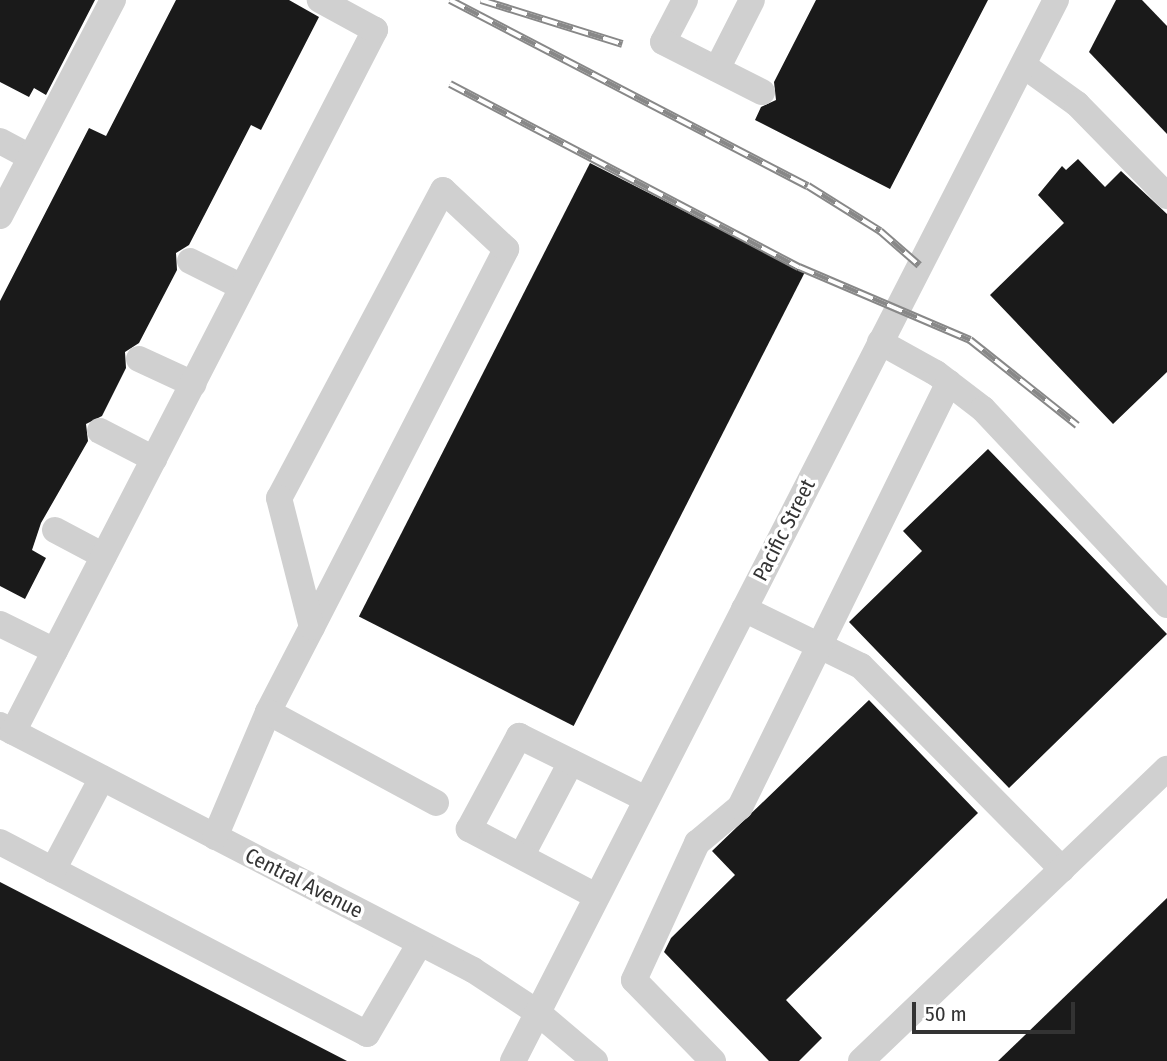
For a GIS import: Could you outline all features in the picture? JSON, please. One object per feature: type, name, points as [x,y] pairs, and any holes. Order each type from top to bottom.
[{"type":"street","points":[[0,216],[113,0]]},
{"type":"street","points":[[7,729],[55,651],[375,30],[320,0]]},
{"type":"street","points":[[685,0],[663,42],[762,92]]},
{"type":"street","points":[[717,69],[752,0]]},
{"type":"street","name":"Pacific Street","points":[[513,1061],[1056,0]]},
{"type":"street","points":[[1023,65],[1077,104],[1167,196]]},
{"type":"street","points":[[0,141],[30,157]]},
{"type":"street","points":[[215,837],[268,712],[312,627],[506,249],[443,190],[279,498],[312,627]]},
{"type":"street","points":[[190,261],[242,287]]},
{"type":"street","points":[[880,342],[949,383],[983,409],[1167,605]]},
{"type":"street","points":[[139,359],[193,384]]},
{"type":"street","points":[[713,1061],[634,980],[697,843],[740,807],[949,383]]},
{"type":"street","points":[[100,431],[154,459]]},
{"type":"street","points":[[55,530],[104,556]]},
{"type":"street","points":[[744,609],[861,666],[1062,869]]},
{"type":"street","points":[[0,624],[55,651]]},
{"type":"street","points":[[268,712],[436,803]]},
{"type":"street","name":"Central Avenue","points":[[7,729],[420,943],[537,1012],[595,1061]]},
{"type":"street","points":[[596,896],[469,829],[475,817],[519,736],[646,799]]},
{"type":"street","points":[[522,855],[571,762]]},
{"type":"street","points":[[861,1061],[1167,769]]},
{"type":"street","points":[[53,870],[102,778]]},
{"type":"street","points":[[0,842],[367,1034],[420,943]]},
{"type":"building","points":[[0,0],[95,0],[46,95],[34,88],[29,97],[0,82]]},
{"type":"building","points":[[176,0],[289,0],[319,17],[261,130],[251,125],[189,245],[176,253],[177,270],[139,343],[125,352],[126,368],[102,416],[86,424],[88,441],[41,523],[32,550],[46,558],[25,599],[0,586],[0,301],[89,128],[106,136]]},
{"type":"building","points":[[816,0],[988,0],[890,189],[755,120],[761,107],[776,100],[774,82]]},
{"type":"building","points":[[1116,0],[1142,0],[1167,26],[1167,134],[1089,52]]},
{"type":"building","points":[[1078,159],[1105,187],[1121,171],[1167,214],[1167,372],[1113,424],[990,295],[1064,223],[1038,195],[1062,166],[1066,170]]},
{"type":"building","points":[[590,163],[805,272],[574,726],[359,617]]},
{"type":"building","points":[[988,449],[1167,634],[1009,788],[849,622],[922,551],[903,531]]},
{"type":"building","points":[[869,700],[978,813],[786,1000],[822,1038],[799,1061],[769,1061],[664,952],[671,938],[735,875],[712,851]]},
{"type":"building","points":[[0,882],[347,1061],[0,1061]]},
{"type":"building","points":[[1167,898],[1167,1061],[998,1061]]},
{"type":"railway","points":[[450,0],[808,186],[880,231],[919,265]]},
{"type":"railway","points":[[481,0],[622,44]]},
{"type":"railway","points":[[450,84],[799,267],[970,340],[1077,425]]}]
